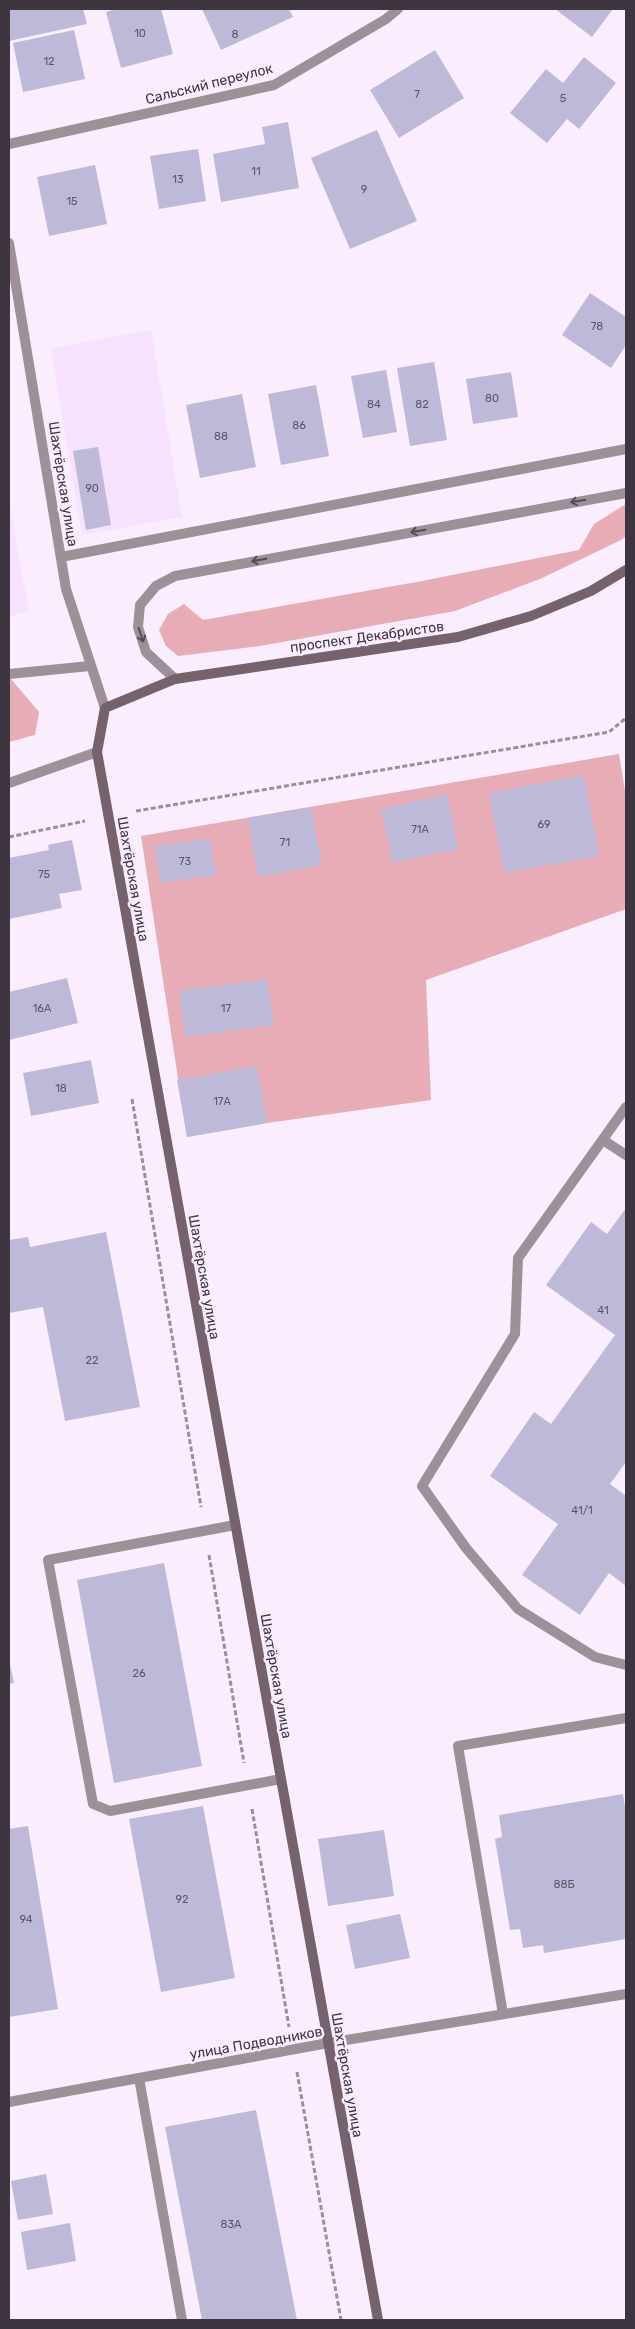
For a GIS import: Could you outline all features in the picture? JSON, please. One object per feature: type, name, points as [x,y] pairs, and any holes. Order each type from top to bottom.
[{"type":"main road","name":"проспект Декабристов","points":[[105,708],[175,679],[458,638],[531,616],[591,591],[626,570]]},
{"type":"main road","name":"Шахтёрская улица","points":[[105,708],[97,752],[378,2320]]},
{"type":"street","name":"Сальский переулок","points":[[9,144],[274,85],[386,19],[398,9]]},
{"type":"street","name":"Шахтёрская улица","points":[[9,243],[66,589],[105,708]]},
{"type":"street","points":[[61,557],[626,448]]},
{"type":"street","points":[[175,679],[146,652],[138,627],[140,605],[156,586],[174,576],[626,492]]},
{"type":"street","points":[[9,674],[90,666]]},
{"type":"street","points":[[9,783],[97,752]]},
{"type":"street","points":[[626,1107],[518,1258],[515,1334],[422,1486],[466,1548],[518,1609],[595,1657],[626,1665]]},
{"type":"street","points":[[603,1140],[626,1155]]},
{"type":"street","points":[[235,1525],[48,1560],[93,1804],[110,1811],[281,1779]]},
{"type":"street","points":[[503,2014],[458,1746],[626,1718]]},
{"type":"street","name":"улица Подводников","points":[[9,2102],[328,2043],[626,1994]]},
{"type":"street","points":[[139,2078],[182,2320]]},
{"type":"path","points":[[136,810],[609,732],[626,718]]},
{"type":"path","points":[[9,837],[85,820],[87,830]]},
{"type":"path","points":[[131,1093],[292,2050],[341,2320]]},
{"type":"shaded area","points":[[151,330],[182,517],[82,535],[51,348]]},
{"type":"shaded area","points":[[9,502],[29,612],[9,616]]},
{"type":"shaded area","points":[[626,504],[626,536],[621,540],[540,579],[455,611],[260,646],[178,656],[166,646],[159,630],[168,614],[184,604],[203,620],[422,581],[579,550],[594,524]]},
{"type":"shaded area","points":[[9,679],[39,712],[35,735],[9,742]]},
{"type":"shaded area","points":[[619,754],[626,797],[626,909],[426,980],[431,1100],[267,1123],[187,1137],[141,836]]},
{"type":"building","points":[[9,9],[83,9],[87,24],[9,41]]},
{"type":"building","points":[[116,9],[161,9],[173,54],[121,68],[106,12]]},
{"type":"building","points":[[202,9],[289,9],[293,17],[221,50]]},
{"type":"building","points":[[555,9],[613,9],[592,37]]},
{"type":"building","points":[[74,30],[85,79],[23,92],[13,43]]},
{"type":"building","points":[[435,50],[464,98],[399,138],[370,90]]},
{"type":"building","points":[[584,57],[616,83],[579,129],[567,119],[547,143],[510,113],[546,69],[563,83]]},
{"type":"building","points":[[288,122],[299,188],[221,202],[213,154],[265,144],[262,127]]},
{"type":"building","points":[[377,130],[417,221],[350,249],[311,158]]},
{"type":"building","points":[[198,149],[206,201],[159,209],[150,156]]},
{"type":"building","points":[[95,165],[107,224],[49,236],[37,177]]},
{"type":"building","points":[[590,293],[626,317],[626,345],[611,368],[562,335]]},
{"type":"building","points":[[434,362],[447,440],[410,446],[397,368]]},
{"type":"building","points":[[386,370],[397,432],[363,438],[351,376]]},
{"type":"building","points":[[511,372],[518,417],[473,424],[466,379]]},
{"type":"building","points":[[316,385],[329,456],[281,465],[268,394]]},
{"type":"building","points":[[242,394],[256,467],[200,478],[186,405]]},
{"type":"building","points":[[98,447],[111,525],[86,530],[73,451]]},
{"type":"building","points":[[584,775],[599,856],[504,873],[489,793]]},
{"type":"building","points":[[447,794],[458,849],[393,863],[381,809]]},
{"type":"building","points":[[311,807],[322,865],[258,877],[248,818]]},
{"type":"building","points":[[210,839],[216,875],[160,883],[155,846]]},
{"type":"building","points":[[72,840],[82,890],[59,894],[62,908],[9,919],[9,858],[49,850],[48,845]]},
{"type":"building","points":[[67,978],[78,1023],[9,1040],[9,992]]},
{"type":"building","points":[[267,979],[274,1025],[185,1037],[179,991]]},
{"type":"building","points":[[91,1060],[99,1103],[31,1116],[23,1073]]},
{"type":"building","points":[[257,1066],[267,1123],[187,1137],[177,1080]]},
{"type":"building","points":[[626,1208],[626,1462],[610,1484],[626,1496],[626,1586],[609,1573],[580,1615],[522,1575],[558,1524],[490,1476],[534,1412],[551,1424],[615,1335],[546,1285],[591,1222],[607,1234]]},
{"type":"building","points":[[106,1232],[140,1407],[65,1421],[43,1307],[9,1313],[9,1240],[28,1237],[30,1247]]},
{"type":"building","points":[[164,1563],[202,1766],[114,1783],[77,1580]]},
{"type":"building","points":[[9,1660],[14,1683],[9,1684]]},
{"type":"building","points":[[623,1794],[626,1813],[626,1939],[544,1953],[543,1945],[523,1948],[520,1929],[510,1930],[495,1839],[502,1837],[499,1815]]},
{"type":"building","points":[[203,1806],[235,1978],[161,1992],[129,1819]]},
{"type":"building","points":[[28,1826],[58,2009],[9,2017],[9,1829]]},
{"type":"building","points":[[384,1830],[394,1896],[328,1906],[318,1839]]},
{"type":"building","points":[[400,1914],[410,1958],[355,1969],[346,1925]]},
{"type":"building","points":[[256,2110],[297,2320],[202,2320],[165,2127]]},
{"type":"building","points":[[46,2174],[53,2214],[18,2220],[11,2181]]},
{"type":"building","points":[[70,2223],[76,2261],[27,2270],[21,2232]]}]
